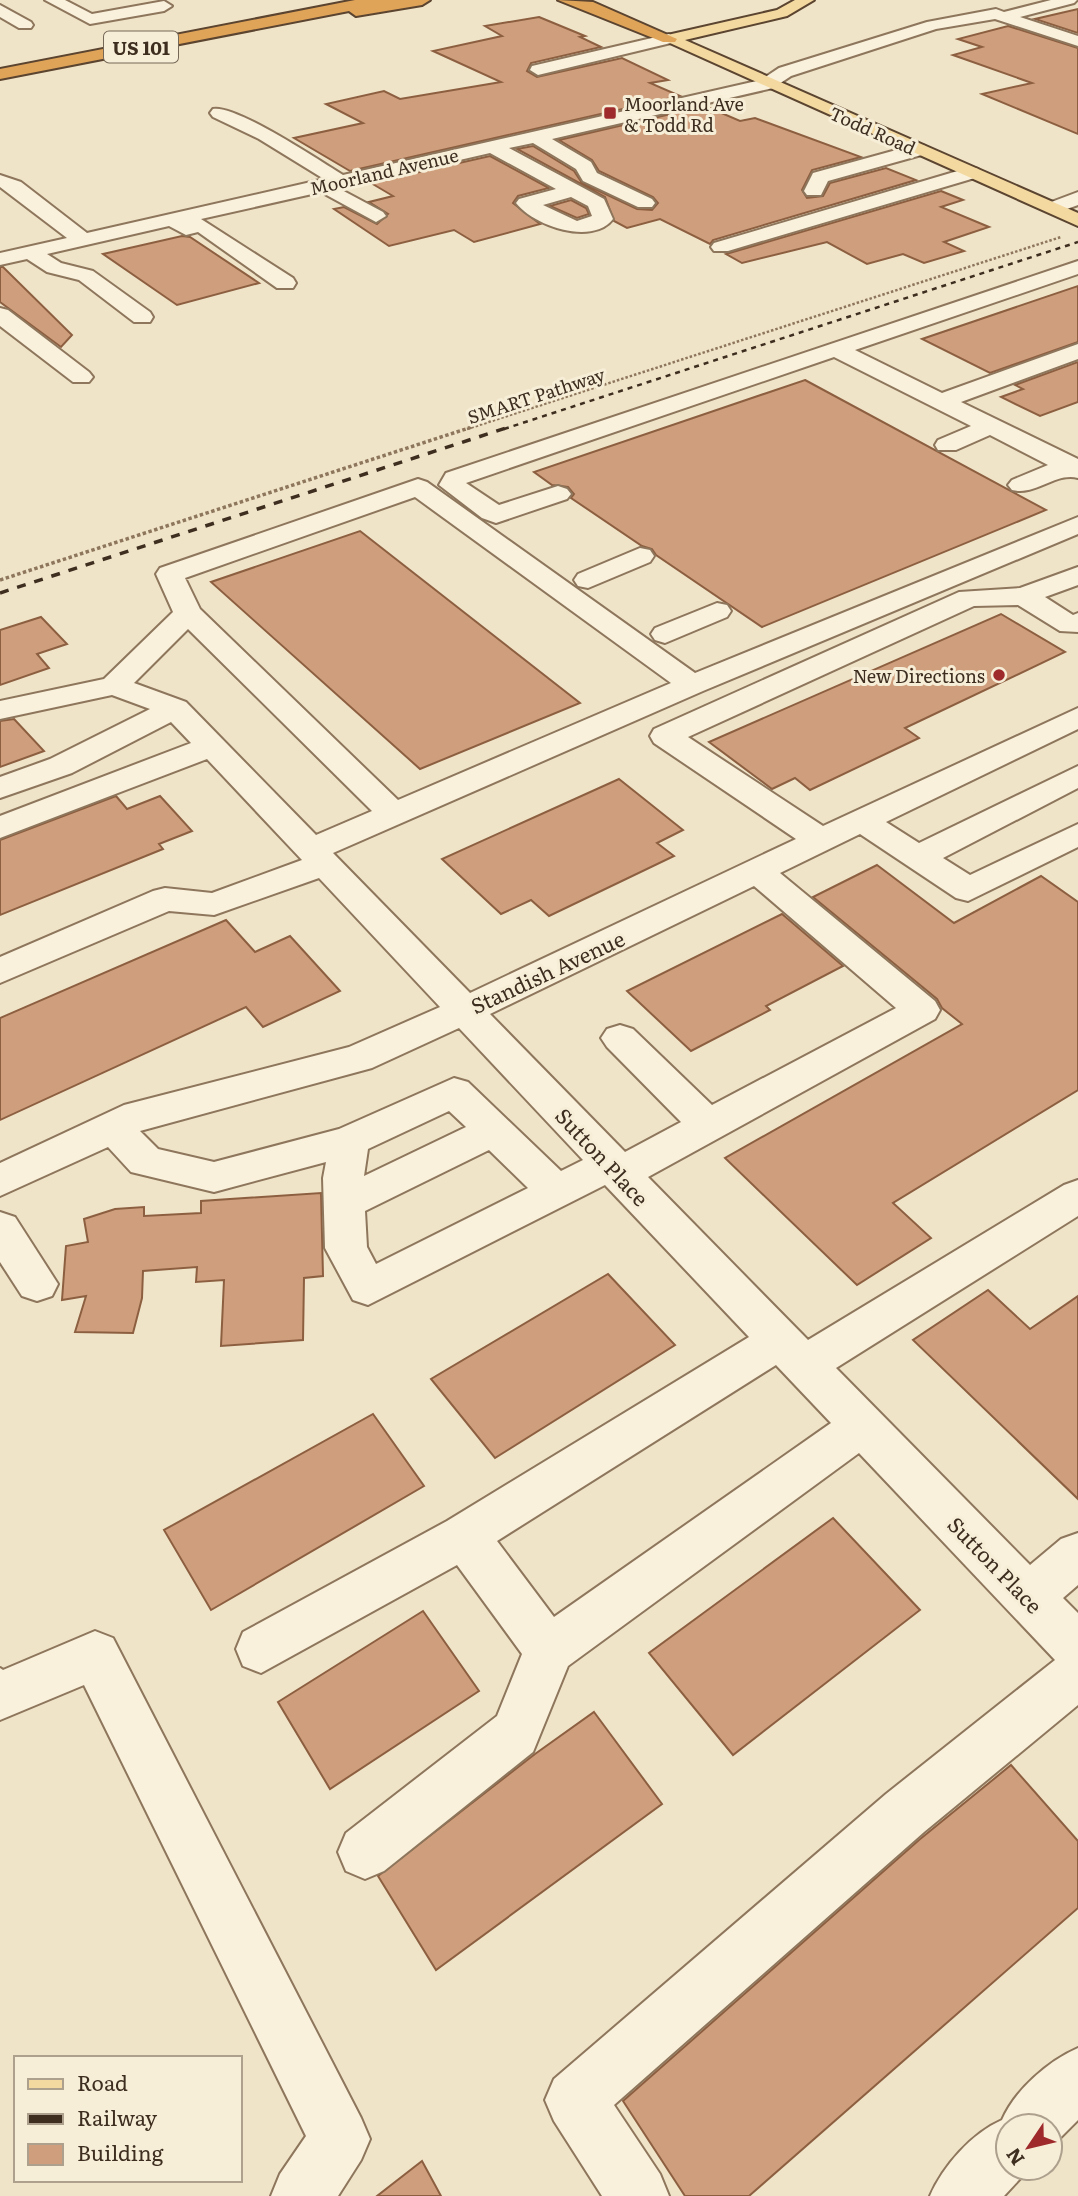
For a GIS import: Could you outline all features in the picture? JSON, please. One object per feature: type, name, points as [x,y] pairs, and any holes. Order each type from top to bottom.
[{"type":"highway","name":"US 101","points":[[0,57],[303,0]]},
{"type":"highway","name":"US 101","points":[[0,74],[379,0]]},
{"type":"highway","points":[[202,35],[422,0]]},
{"type":"highway","points":[[566,0],[585,2],[669,39]]},
{"type":"highway","points":[[101,38],[127,32]]},
{"type":"main road","points":[[669,39],[782,13],[807,0]]},
{"type":"main road","name":"Todd Road","points":[[669,39],[1078,220]]},
{"type":"street","points":[[54,0],[90,19],[159,3]]},
{"type":"street","name":"Moorland Avenue","points":[[0,259],[767,84],[785,72],[890,37],[996,14],[1005,16],[1069,0]]},
{"type":"street","points":[[0,10],[25,25]]},
{"type":"street","points":[[1005,16],[1078,41]]},
{"type":"street","points":[[538,70],[574,63],[619,48],[669,39]]},
{"type":"street","points":[[219,113],[265,135],[333,183],[332,192],[376,216]]},
{"type":"street","points":[[535,136],[584,166],[590,177],[645,203]]},
{"type":"street","points":[[405,145],[434,160]]},
{"type":"street","points":[[491,146],[569,188]]},
{"type":"street","points":[[804,171],[912,147]]},
{"type":"street","points":[[814,191],[820,177],[912,147]]},
{"type":"street","points":[[722,247],[971,173]]},
{"type":"street","points":[[0,181],[14,186],[83,240]]},
{"type":"street","points":[[1053,208],[1078,198]]},
{"type":"street","points":[[172,219],[186,229],[201,225],[285,283]]},
{"type":"street","points":[[30,252],[54,268],[86,275],[142,317]]},
{"type":"street","points":[[640,556],[599,588],[452,485],[455,478],[1078,267]]},
{"type":"street","points":[[0,315],[81,377]]},
{"type":"street","points":[[836,348],[1074,467]]},
{"type":"street","points":[[942,401],[1078,351]]},
{"type":"street","points":[[947,444],[991,426]]},
{"type":"street","points":[[1020,485],[1074,467]]},
{"type":"street","points":[[394,814],[188,613],[170,574],[418,487],[648,633],[692,685]]},
{"type":"street","points":[[496,515],[558,494]]},
{"type":"street","points":[[0,971],[165,899],[214,904],[318,857],[394,814],[692,685],[1078,525]]},
{"type":"street","points":[[821,841],[665,736],[970,598],[1024,596],[1078,575]]},
{"type":"street","points":[[1024,596],[1075,626]]},
{"type":"street","points":[[648,633],[717,611]]},
{"type":"street","points":[[0,710],[114,686],[188,613]]},
{"type":"street","name":"Sutton Place","points":[[114,686],[175,708],[466,1010],[791,1354],[1078,1648]]},
{"type":"street","points":[[0,788],[61,766],[175,708]]},
{"type":"street","name":"Standish Avenue","points":[[0,1181],[138,1115],[359,1058],[466,1010],[1078,717]]},
{"type":"street","points":[[0,828],[212,746]]},
{"type":"street","points":[[918,857],[1078,776]]},
{"type":"street","points":[[863,821],[968,890],[1078,834]]},
{"type":"street","points":[[350,1141],[343,1178],[346,1248],[368,1288],[557,1191],[615,1169],[708,1125],[922,1010],[757,871]]},
{"type":"street","points":[[620,1038],[708,1125]]},
{"type":"street","points":[[113,1127],[145,1160],[214,1177],[350,1141],[454,1092],[557,1191]]},
{"type":"street","points":[[344,1203],[494,1130]]},
{"type":"street","points":[[261,1649],[1078,1196]]},
{"type":"street","points":[[0,1228],[37,1284]]},
{"type":"street","points":[[365,1852],[515,1734],[549,1650],[862,1426]]},
{"type":"street","points":[[464,1536],[549,1650]]},
{"type":"street","points":[[1028,1597],[1078,1555]]},
{"type":"street","points":[[0,1693],[1,1696],[95,1655],[340,2139],[302,2196]]},
{"type":"street","points":[[638,2196],[575,2099],[905,1813],[1078,1673]]},
{"type":"street","points":[[1044,2112],[1078,2078]]},
{"type":"street","points":[[961,2196],[994,2162]]},
{"type":"path","name":"SMART Pathway","points":[[0,580],[1066,236]]},
{"type":"building","points":[[1078,9],[1078,33],[1035,19]]},
{"type":"building","points":[[539,17],[585,36],[580,37],[601,47],[531,63],[527,71],[537,77],[622,58],[668,80],[650,83],[680,96],[350,171],[294,138],[363,123],[326,104],[384,91],[400,99],[501,82],[433,51],[502,36],[485,26]]},
{"type":"building","points":[[1008,26],[1078,48],[1078,134],[982,94],[1032,83],[953,55],[982,47],[958,39]]},
{"type":"building","points":[[705,106],[740,121],[755,118],[861,157],[812,170],[802,190],[807,198],[823,196],[830,183],[886,168],[916,180],[713,240],[710,244],[660,219],[627,228],[614,221],[605,197],[517,149],[533,146],[574,171],[582,183],[637,209],[652,210],[658,203],[653,197],[599,171],[592,160],[559,140]]},
{"type":"building","points":[[490,156],[549,188],[518,196],[513,203],[540,224],[474,242],[454,230],[389,246],[334,209],[344,207],[377,224],[388,214],[369,202],[393,196],[371,183]]},
{"type":"building","points":[[941,191],[963,200],[941,207],[989,227],[944,242],[964,251],[924,263],[903,254],[867,264],[827,242],[742,263],[726,254]]},
{"type":"building","points":[[571,200],[586,208],[589,214],[577,218],[550,206]]},
{"type":"building","points":[[182,236],[190,237],[259,283],[177,305],[103,254]]},
{"type":"building","points":[[0,267],[72,335],[61,347],[0,302]]},
{"type":"building","points":[[1078,286],[1078,342],[990,373],[922,339]]},
{"type":"building","points":[[1078,362],[1078,402],[1040,416],[1001,397],[1023,389],[1015,385]]},
{"type":"building","points":[[805,380],[1046,510],[762,627],[656,555],[652,549],[642,546],[571,498],[574,494],[568,487],[552,485],[534,472]]},
{"type":"building","points":[[360,531],[580,703],[420,769],[211,582]]},
{"type":"building","points":[[1001,614],[1065,652],[905,728],[919,738],[810,790],[795,778],[772,789],[709,742]]},
{"type":"building","points":[[41,617],[67,644],[37,654],[49,668],[0,685],[0,630]]},
{"type":"building","points":[[14,719],[44,751],[0,767],[0,721]]},
{"type":"building","points":[[619,779],[683,830],[657,843],[674,856],[549,916],[531,900],[501,914],[442,859]]},
{"type":"building","points":[[116,796],[127,809],[160,796],[192,831],[159,844],[163,849],[0,915],[0,840]]},
{"type":"building","points":[[877,865],[954,923],[1041,876],[1078,902],[1078,1090],[893,1203],[931,1238],[857,1285],[725,1158],[962,1024],[942,1008],[937,999],[813,897]]},
{"type":"building","points":[[782,914],[843,966],[766,1006],[770,1010],[691,1051],[627,991]]},
{"type":"building","points":[[226,920],[255,952],[290,936],[340,991],[263,1027],[246,1007],[0,1120],[0,1018]]},
{"type":"building","points":[[321,1193],[323,1276],[304,1278],[303,1340],[221,1346],[224,1280],[196,1282],[197,1267],[143,1271],[142,1298],[133,1333],[75,1332],[86,1296],[62,1300],[66,1246],[88,1242],[84,1219],[115,1209],[144,1207],[144,1216],[201,1213],[201,1201]]},
{"type":"building","points":[[608,1274],[675,1345],[495,1458],[431,1379]]},
{"type":"building","points":[[988,1290],[1030,1329],[1078,1296],[1078,1499],[913,1340]]},
{"type":"building","points":[[373,1414],[424,1486],[211,1610],[164,1530]]},
{"type":"building","points":[[833,1518],[920,1610],[733,1755],[649,1653]]},
{"type":"building","points":[[423,1611],[479,1691],[330,1789],[278,1702]]},
{"type":"building","points":[[594,1712],[662,1804],[436,1970],[378,1876],[535,1754]]},
{"type":"building","points":[[1011,1765],[1078,1841],[1078,1908],[749,2196],[685,2196],[623,2101],[919,1840]]},
{"type":"building","points":[[422,2161],[441,2196],[377,2196]]},
{"type":"railway","points":[[504,429],[1078,242]]},
{"type":"railway","points":[[0,593],[509,427]]},
{"type":"place","name":"Moorland Ave & Todd Rd","points":[[610,113]]},
{"type":"place","name":"New Directions","points":[[999,675]]}]
